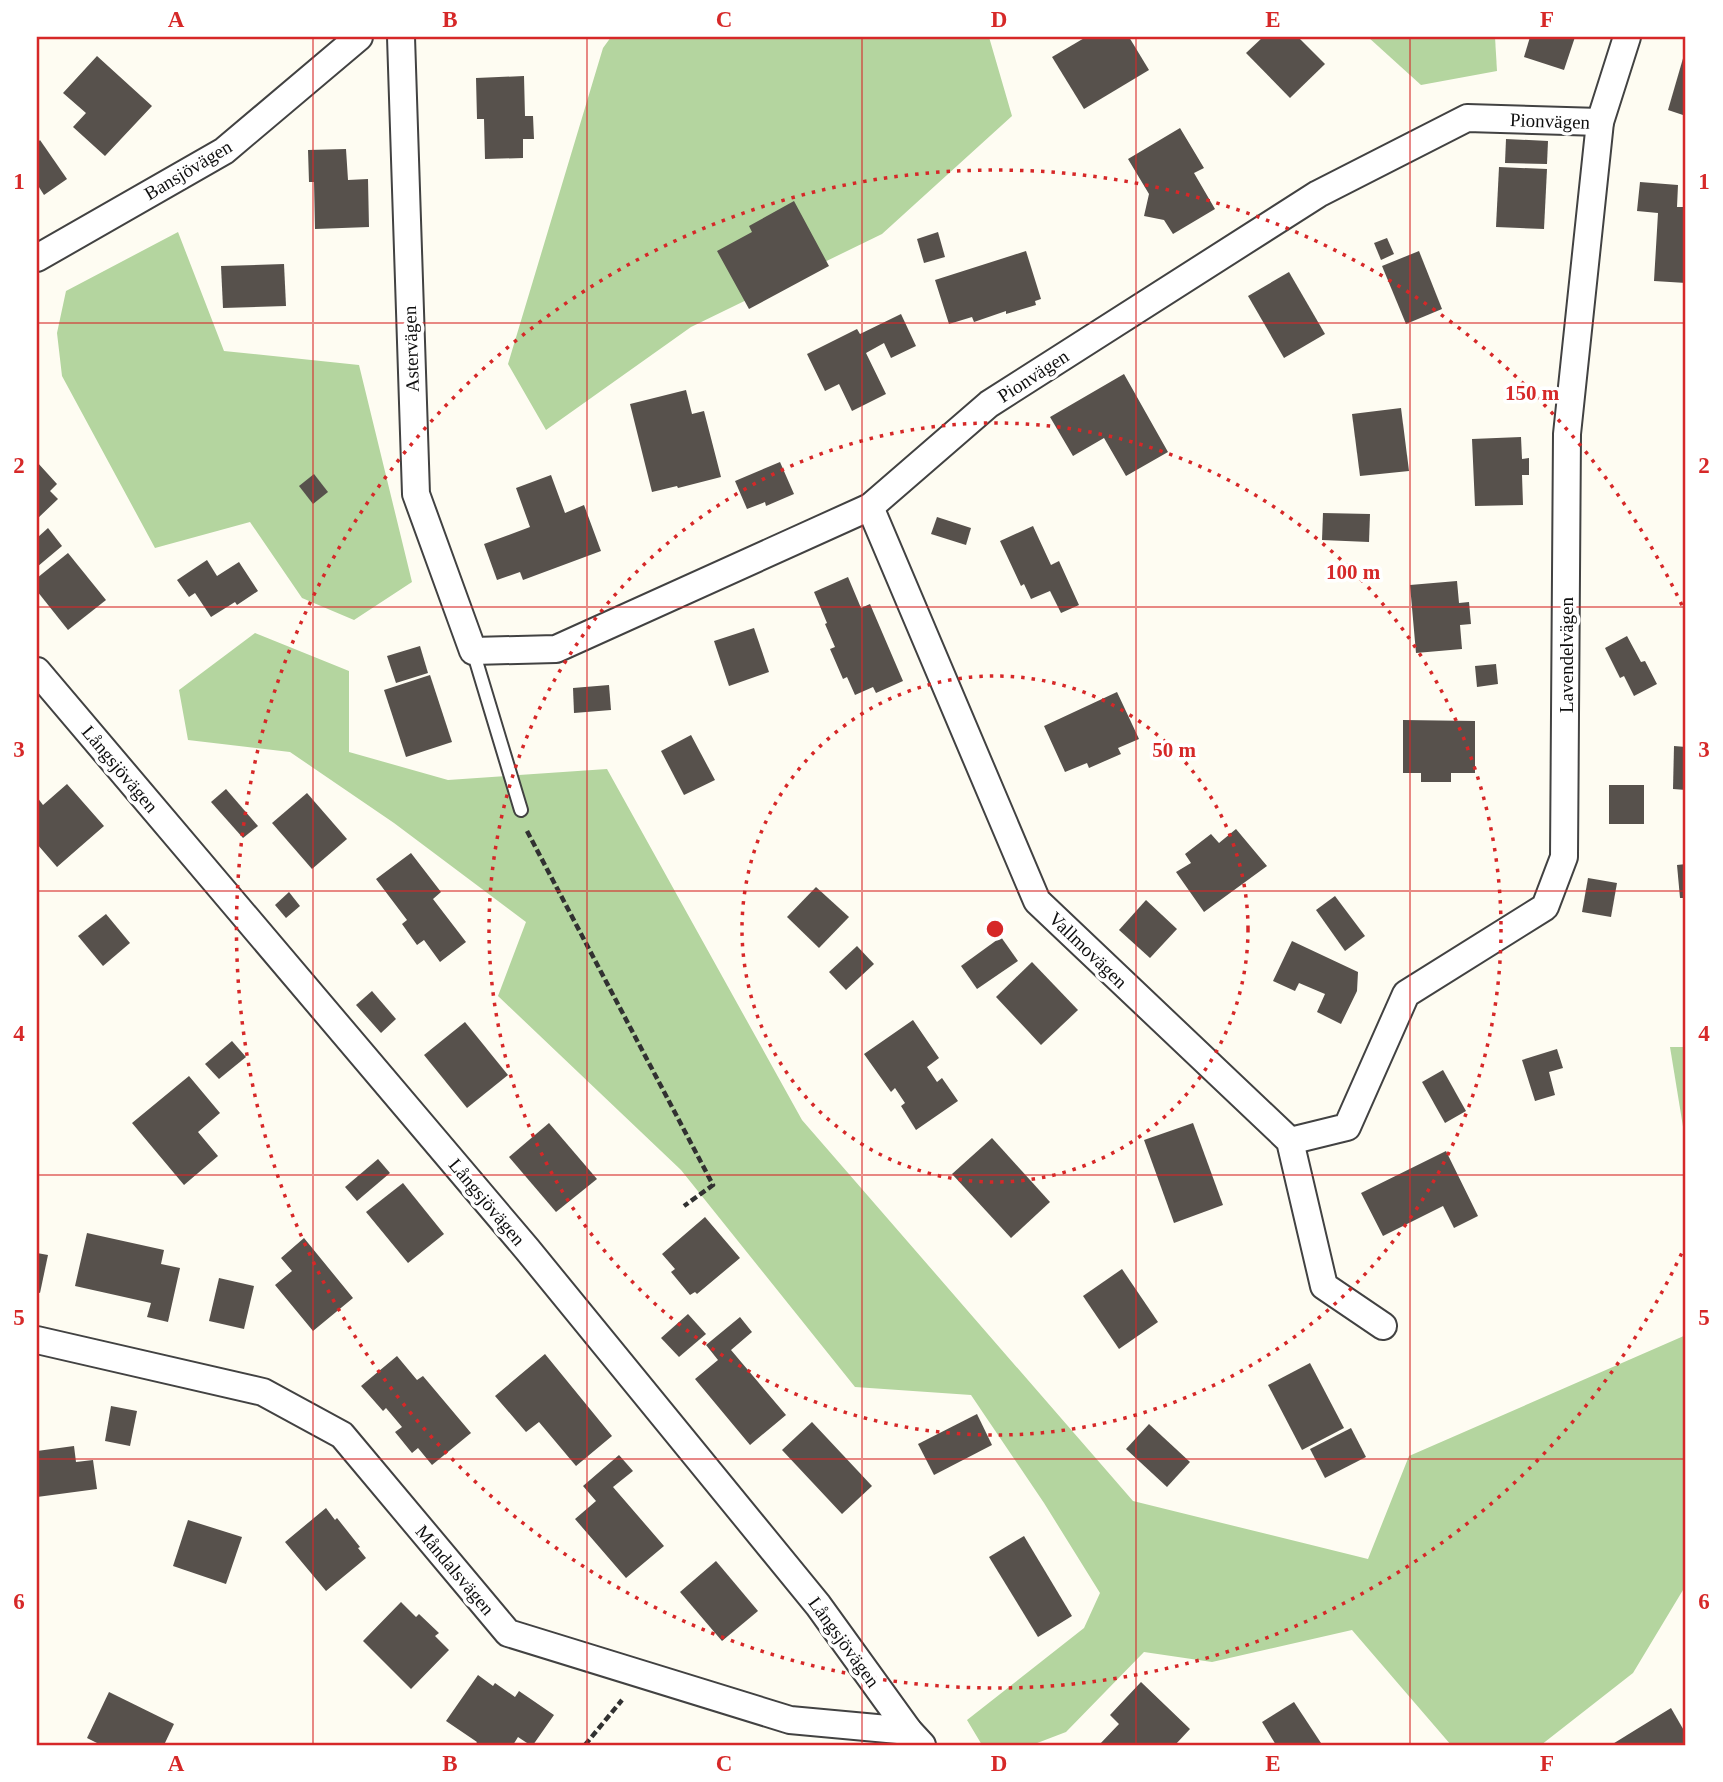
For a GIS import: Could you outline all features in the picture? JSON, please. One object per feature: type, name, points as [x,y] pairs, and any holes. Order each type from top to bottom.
[{"type":"street","name":"Bansjövägen","points":[[37,258],[224,151],[359,37]]},
{"type":"street","name":"Astervägen","points":[[401,37],[416,494],[473,651]]},
{"type":"street","name":"Lavendelvägen","points":[[1290,1142],[1348,1127],[1405,994],[1545,907],[1564,857],[1567,434],[1600,122],[1627,37]]},
{"type":"street","name":"Pionvägen","points":[[473,651],[556,649],[870,507],[989,404],[1318,194],[1467,118],[1600,122]]},
{"type":"street","name":"Vallmovägen","points":[[870,507],[1037,901],[1290,1142]]},
{"type":"street","name":"Långsjövägen","points":[[37,671],[536,1260],[818,1605],[916,1738]]},
{"type":"street","points":[[1290,1142],[1324,1286],[1383,1326]]},
{"type":"street","name":"Måndalsvägen","points":[[37,1340],[264,1392],[342,1435],[508,1633],[790,1720],[916,1738]]},
{"type":"lane","points":[[473,651],[522,810]]},
{"type":"path","points":[[522,810],[525,827],[713,1185],[684,1206]]},
{"type":"path","points":[[584,1745],[644,1675]]},
{"type":"green space","points":[[611,37],[989,37],[1012,116],[882,234],[691,327],[546,430],[508,364],[603,48]]},
{"type":"green space","points":[[1368,37],[1495,37],[1497,71],[1421,85]]},
{"type":"green space","points":[[178,232],[224,351],[359,365],[412,582],[354,620],[302,598],[250,522],[155,548],[62,376],[57,333],[66,291]]},
{"type":"green space","points":[[255,633],[349,671],[349,752],[448,780],[607,769],[802,1120],[1133,1501],[1368,1559],[1409,1456],[1686,1335],[1686,1585],[1633,1673],[1541,1745],[1451,1745],[1352,1630],[1212,1662],[1144,1652],[1066,1732],[1032,1745],[982,1745],[967,1720],[1084,1628],[1100,1593],[1044,1503],[971,1395],[855,1387],[681,1170],[498,996],[526,922],[394,823],[290,752],[188,740],[179,690]]},
{"type":"green space","points":[[1670,1047],[1686,1047],[1686,1145]]},
{"type":"building","points":[[1086,37],[1129,37],[1149,70],[1084,109],[1052,57]]},
{"type":"building","points":[[1263,37],[1298,37],[1325,64],[1290,98],[1246,53]]},
{"type":"building","points":[[1530,37],[1575,37],[1564,70],[1524,57]]},
{"type":"building","points":[[1686,48],[1686,116],[1668,110]]},
{"type":"building","points":[[97,56],[152,106],[105,156],[73,127],[86,113],[63,93]]},
{"type":"building","points":[[524,76],[525,116],[533,116],[534,139],[523,139],[523,158],[485,159],[484,119],[477,119],[476,78]]},
{"type":"building","points":[[1180,128],[1204,168],[1194,173],[1215,209],[1173,234],[1164,220],[1144,216],[1149,194],[1128,159]]},
{"type":"building","points":[[1506,139],[1548,141],[1547,164],[1505,163]]},
{"type":"building","points":[[40,140],[67,179],[44,195],[37,184],[37,143]]},
{"type":"building","points":[[346,149],[348,180],[368,179],[369,227],[315,229],[314,182],[309,182],[308,150]]},
{"type":"building","points":[[1499,167],[1547,169],[1544,229],[1496,227]]},
{"type":"building","points":[[1640,182],[1678,185],[1677,207],[1686,207],[1686,283],[1654,281],[1658,213],[1637,211]]},
{"type":"building","points":[[794,201],[829,266],[749,309],[717,251],[752,232],[749,226]]},
{"type":"building","points":[[938,232],[945,257],[924,263],[917,239]]},
{"type":"building","points":[[1387,238],[1394,254],[1381,260],[1374,243]]},
{"type":"building","points":[[1026,251],[1041,299],[1035,301],[1036,305],[1006,314],[1006,311],[974,322],[972,317],[949,324],[935,280]]},
{"type":"building","points":[[1419,251],[1442,309],[1406,324],[1382,266]]},
{"type":"building","points":[[284,264],[286,306],[223,308],[221,266]]},
{"type":"building","points":[[1289,272],[1325,334],[1284,358],[1248,296]]},
{"type":"building","points":[[901,314],[916,346],[891,358],[884,343],[866,353],[886,394],[852,411],[839,384],[825,391],[807,354],[857,329],[860,334]]},
{"type":"building","points":[[1124,374],[1168,452],[1126,476],[1104,438],[1073,456],[1050,417]]},
{"type":"building","points":[[686,390],[692,414],[704,411],[721,477],[652,492],[630,404]]},
{"type":"building","points":[[1401,408],[1409,471],[1360,476],[1352,414]]},
{"type":"building","points":[[1521,437],[1522,459],[1529,458],[1529,475],[1522,475],[1523,505],[1475,506],[1472,439]]},
{"type":"building","points":[[37,462],[57,484],[50,491],[58,499],[37,519]]},
{"type":"building","points":[[780,462],[794,494],[766,506],[765,502],[747,509],[735,481]]},
{"type":"building","points":[[314,474],[328,492],[313,504],[299,486]]},
{"type":"building","points":[[551,475],[565,513],[584,505],[601,551],[523,580],[520,572],[497,580],[484,544],[530,527],[516,488]]},
{"type":"building","points":[[1323,513],[1370,514],[1369,542],[1322,540]]},
{"type":"building","points":[[937,517],[971,528],[966,545],[931,534]]},
{"type":"building","points":[[1033,526],[1051,565],[1059,561],[1079,605],[1061,613],[1050,591],[1031,599],[1024,584],[1021,586],[1000,541]]},
{"type":"building","points":[[48,528],[62,546],[37,567],[37,538]]},
{"type":"building","points":[[68,553],[106,600],[68,630],[37,591],[37,578]]},
{"type":"building","points":[[207,560],[217,576],[239,562],[258,591],[211,617],[195,593],[189,597],[177,580]]},
{"type":"building","points":[[848,577],[861,608],[870,604],[903,681],[876,693],[873,687],[855,695],[847,677],[843,679],[830,649],[835,647],[814,592]]},
{"type":"building","points":[[1457,581],[1459,603],[1469,602],[1471,624],[1460,625],[1462,649],[1416,653],[1410,585]]},
{"type":"building","points":[[754,628],[769,672],[729,686],[714,641]]},
{"type":"building","points":[[1627,636],[1657,684],[1634,696],[1624,676],[1620,678],[1605,648]]},
{"type":"building","points":[[420,646],[428,673],[396,683],[387,656]]},
{"type":"building","points":[[1496,664],[1498,684],[1477,687],[1475,666]]},
{"type":"building","points":[[430,675],[452,742],[406,757],[384,690]]},
{"type":"building","points":[[609,685],[611,710],[574,713],[573,688]]},
{"type":"building","points":[[1117,692],[1139,739],[1118,748],[1121,754],[1089,768],[1087,763],[1065,772],[1044,726]]},
{"type":"building","points":[[1403,720],[1475,721],[1475,773],[1451,773],[1451,782],[1421,782],[1421,773],[1403,773]]},
{"type":"building","points":[[691,735],[715,780],[684,795],[661,751]]},
{"type":"building","points":[[1674,746],[1686,747],[1686,790],[1673,789]]},
{"type":"building","points":[[67,784],[104,826],[57,867],[37,844],[37,797],[43,805]]},
{"type":"building","points":[[1609,785],[1644,785],[1644,824],[1609,824]]},
{"type":"building","points":[[226,789],[258,826],[243,838],[211,802]]},
{"type":"building","points":[[307,793],[347,839],[312,869],[272,823]]},
{"type":"building","points":[[1236,829],[1267,866],[1204,912],[1176,872],[1191,863],[1185,854],[1211,834],[1219,843]]},
{"type":"building","points":[[411,853],[441,892],[433,899],[466,942],[440,962],[424,940],[417,945],[402,924],[407,920],[376,879]]},
{"type":"building","points":[[1686,864],[1686,898],[1680,898],[1677,865]]},
{"type":"building","points":[[1588,878],[1617,883],[1611,917],[1582,912]]},
{"type":"building","points":[[816,887],[849,917],[819,948],[787,917]]},
{"type":"building","points":[[289,892],[300,906],[286,918],[275,905]]},
{"type":"building","points":[[1335,896],[1365,936],[1345,951],[1316,910]]},
{"type":"building","points":[[1146,900],[1177,929],[1150,958],[1119,930]]},
{"type":"building","points":[[106,914],[130,943],[103,966],[78,936]]},
{"type":"building","points":[[1001,937],[1018,961],[977,989],[961,966]]},
{"type":"building","points":[[1292,941],[1358,972],[1357,991],[1341,1024],[1317,1012],[1325,994],[1299,983],[1295,991],[1273,981]]},
{"type":"building","points":[[857,946],[874,964],[846,990],[829,972]]},
{"type":"building","points":[[1032,962],[1078,1010],[1041,1045],[996,997]]},
{"type":"building","points":[[372,991],[396,1019],[381,1033],[356,1005]]},
{"type":"building","points":[[913,1020],[939,1058],[927,1067],[937,1082],[942,1078],[958,1101],[916,1130],[901,1106],[905,1103],[895,1088],[891,1092],[864,1054]]},
{"type":"building","points":[[465,1022],[508,1075],[467,1108],[424,1055]]},
{"type":"building","points":[[232,1041],[246,1057],[219,1079],[205,1064]]},
{"type":"building","points":[[1557,1049],[1563,1068],[1549,1072],[1555,1095],[1535,1101],[1522,1060]]},
{"type":"building","points":[[1443,1070],[1466,1111],[1445,1123],[1422,1082]]},
{"type":"building","points":[[189,1076],[220,1113],[198,1132],[218,1156],[184,1185],[132,1123]]},
{"type":"building","points":[[549,1123],[597,1179],[556,1212],[509,1157]]},
{"type":"building","points":[[1193,1123],[1223,1205],[1174,1223],[1144,1140]]},
{"type":"building","points":[[992,1138],[1050,1202],[1011,1238],[952,1174]]},
{"type":"building","points":[[1446,1151],[1478,1216],[1454,1228],[1443,1206],[1383,1236],[1361,1193]]},
{"type":"building","points":[[378,1159],[390,1173],[357,1201],[345,1187]]},
{"type":"building","points":[[403,1183],[444,1234],[408,1263],[366,1212]]},
{"type":"building","points":[[705,1217],[740,1258],[697,1294],[695,1292],[690,1295],[671,1272],[675,1269],[662,1254]]},
{"type":"building","points":[[87,1233],[164,1250],[161,1264],[180,1268],[168,1322],[147,1317],[151,1303],[75,1286]]},
{"type":"building","points":[[304,1238],[353,1298],[313,1331],[275,1285],[292,1271],[281,1258]]},
{"type":"building","points":[[37,1253],[48,1255],[40,1293],[37,1292]]},
{"type":"building","points":[[1122,1269],[1158,1322],[1119,1349],[1083,1296]]},
{"type":"building","points":[[219,1278],[254,1286],[244,1329],[209,1321]]},
{"type":"building","points":[[688,1314],[706,1334],[679,1357],[661,1338]]},
{"type":"building","points":[[740,1317],[752,1332],[731,1350],[786,1415],[750,1445],[695,1379],[718,1360],[706,1345]]},
{"type":"building","points":[[545,1354],[612,1436],[576,1466],[539,1422],[526,1432],[495,1396]]},
{"type":"building","points":[[397,1356],[417,1380],[423,1376],[471,1433],[432,1465],[418,1448],[412,1453],[395,1432],[402,1427],[386,1408],[383,1411],[361,1386]]},
{"type":"building","points":[[1310,1363],[1344,1428],[1302,1450],[1268,1385]]},
{"type":"building","points":[[111,1406],[137,1411],[130,1446],[105,1441]]},
{"type":"building","points":[[977,1414],[992,1445],[934,1475],[918,1444]]},
{"type":"building","points":[[812,1422],[872,1486],[842,1514],[782,1450]]},
{"type":"building","points":[[1149,1424],[1190,1462],[1167,1487],[1126,1449]]},
{"type":"building","points":[[1351,1428],[1366,1457],[1325,1478],[1310,1449]]},
{"type":"building","points":[[74,1446],[76,1462],[93,1460],[97,1489],[37,1497],[37,1451]]},
{"type":"building","points":[[619,1455],[633,1471],[613,1487],[664,1546],[626,1578],[575,1519],[596,1501],[583,1486]]},
{"type":"building","points":[[326,1508],[335,1520],[337,1518],[366,1558],[326,1591],[285,1542]]},
{"type":"building","points":[[188,1520],[242,1537],[226,1584],[173,1566]]},
{"type":"building","points":[[1024,1536],[1072,1616],[1038,1637],[989,1557]]},
{"type":"building","points":[[716,1561],[758,1611],[722,1641],[680,1592]]},
{"type":"building","points":[[401,1602],[416,1617],[419,1614],[439,1633],[435,1636],[449,1650],[411,1689],[363,1641]]},
{"type":"building","points":[[478,1675],[515,1697],[519,1691],[554,1715],[533,1745],[518,1737],[513,1745],[475,1745],[477,1742],[446,1721]]},
{"type":"building","points":[[1141,1682],[1190,1729],[1175,1745],[1099,1745],[1119,1724],[1110,1715]]},
{"type":"building","points":[[109,1692],[174,1724],[164,1745],[101,1745],[87,1738]]},
{"type":"building","points":[[1294,1702],[1321,1743],[1318,1745],[1276,1745],[1262,1722]]},
{"type":"building","points":[[1671,1708],[1686,1734],[1686,1745],[1611,1745]]}]
